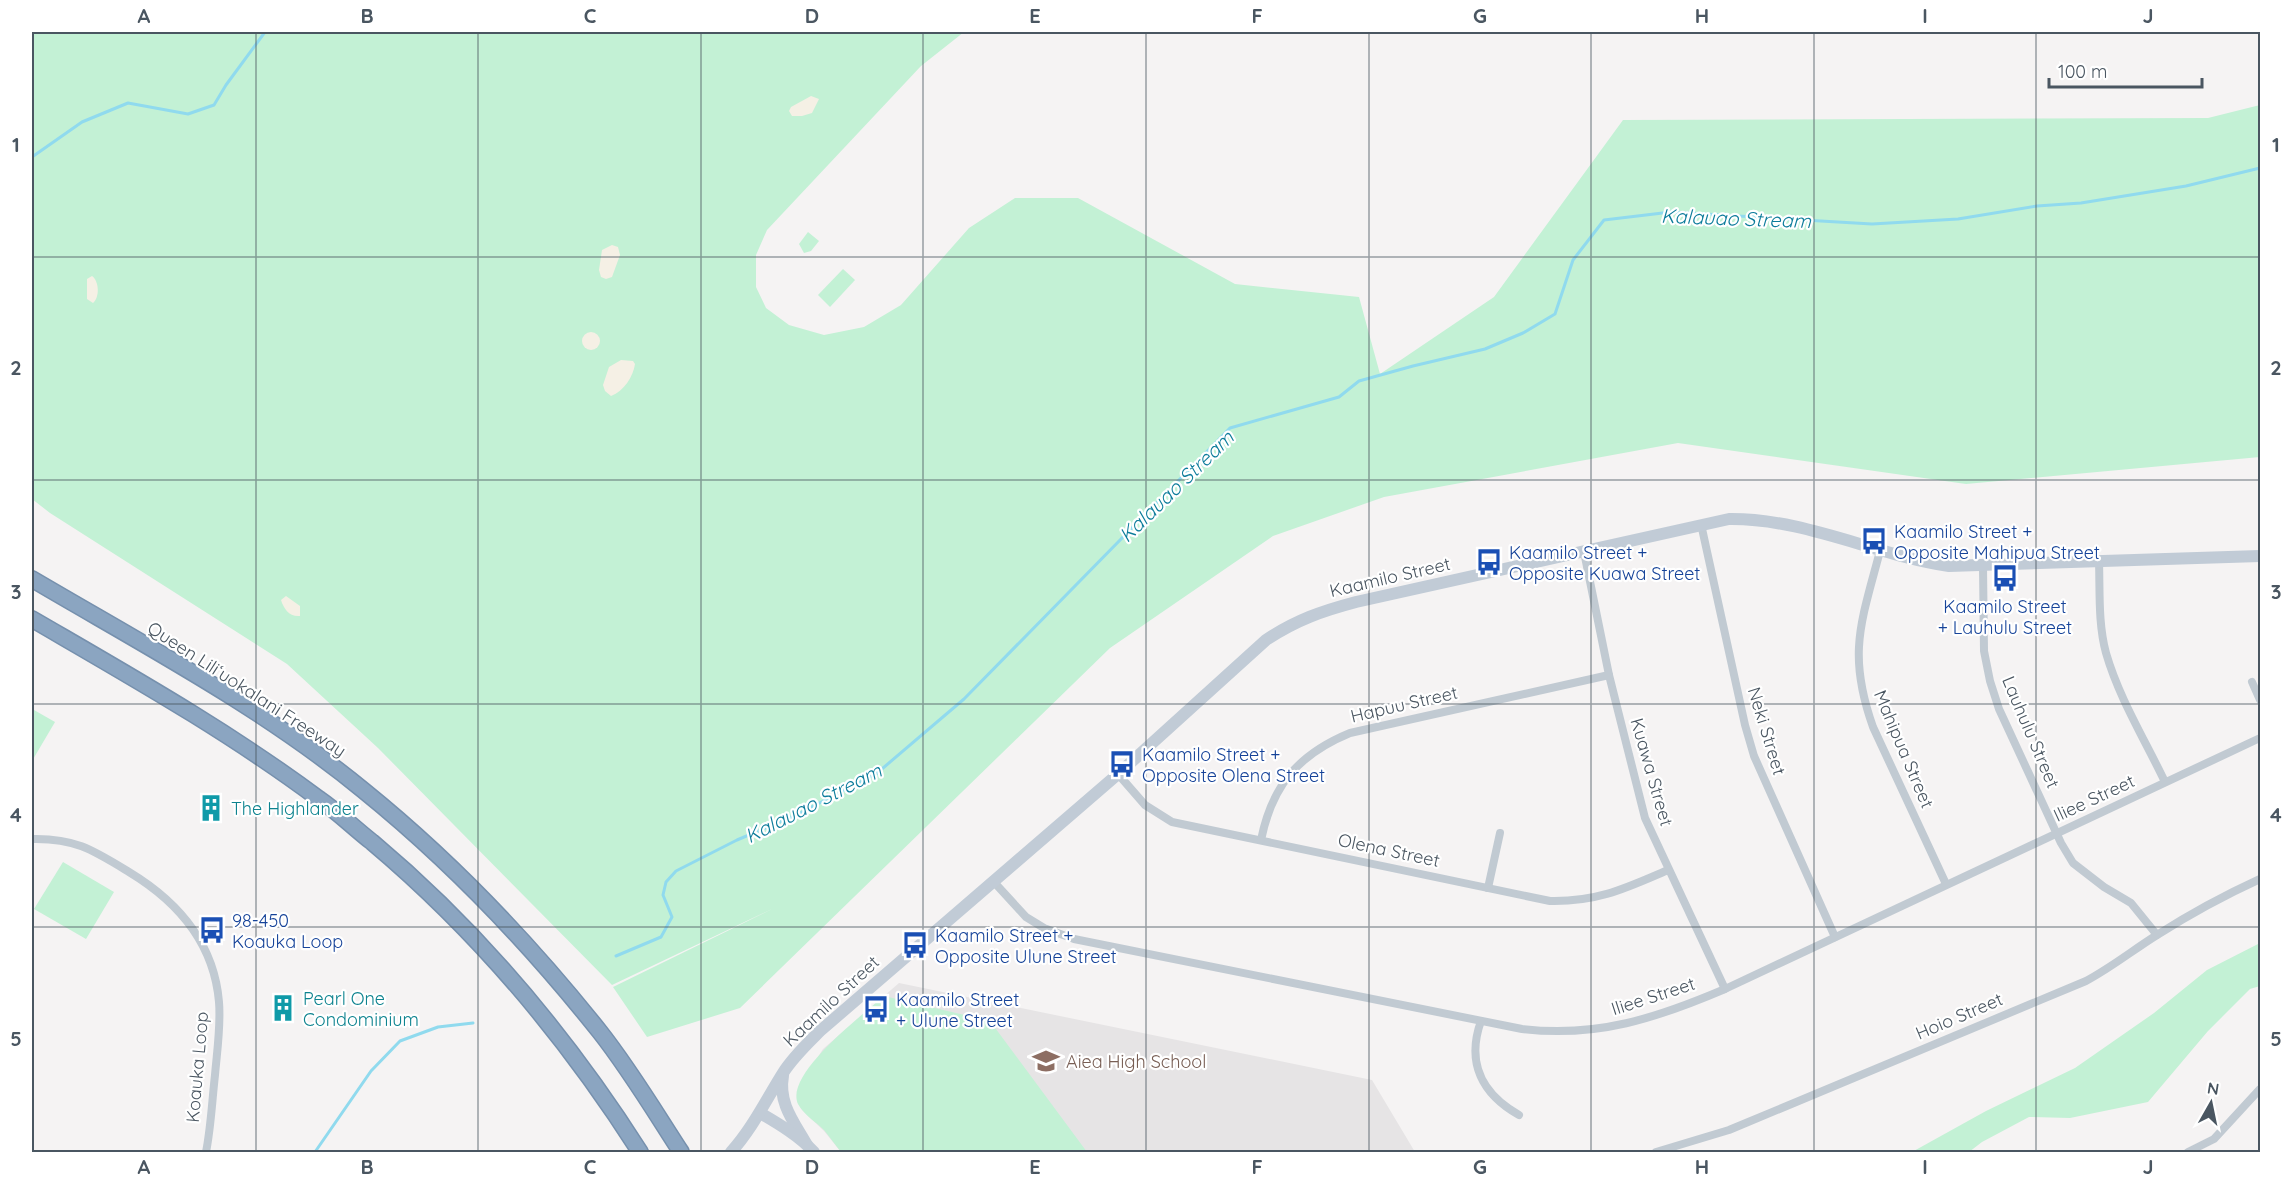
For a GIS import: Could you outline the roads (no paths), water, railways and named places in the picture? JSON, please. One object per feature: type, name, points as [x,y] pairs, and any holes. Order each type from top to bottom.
[{"type":"highway","name":"Queen Liliʻuokalani Freeway","points":[[32,579],[173,662],[286,733],[363,789],[412,831],[533,952],[594,1024],[681,1152]]},
{"type":"highway","points":[[32,619],[232,737],[321,800],[413,877],[468,930],[517,985],[571,1052],[640,1152]]},
{"type":"street","name":"Kaamilo Street","points":[[731,1152],[760,1113],[798,1052],[820,1030],[1118,774],[1266,640],[1288,625],[1314,613],[1729,519],[1777,522],[1880,551],[1949,566],[2260,556]]},
{"type":"street","name":"Neki Street","points":[[1701,524],[1745,725],[1754,756],[1835,937]]},
{"type":"street","name":"Mahipua Street","points":[[1880,551],[1860,625],[1857,652],[1858,676],[1863,700],[1873,727],[1946,884]]},
{"type":"street","name":"Kuawa Street","points":[[1584,552],[1609,675],[1640,802],[1668,870],[1725,989]]},
{"type":"street","points":[[2100,562],[2101,620],[2106,651],[2118,686],[2165,782]]},
{"type":"street","name":"Lauhulu Street","points":[[1983,566],[1984,651],[1990,681],[1999,709],[2057,833],[2073,863],[2104,887],[2131,903],[2157,935]]},
{"type":"street","name":"Hapuu Street","points":[[1261,840],[1266,816],[1283,782],[1307,756],[1328,742],[1350,733],[1609,675]]},
{"type":"street","points":[[2252,682],[2260,700]]},
{"type":"street","name":"Iliee Street","points":[[993,881],[1026,916],[1044,928],[1074,939],[1481,1021],[1547,1032],[1604,1029],[1641,1021],[1725,989],[2260,738]]},
{"type":"street","name":"Olena Street","points":[[1118,774],[1145,805],[1172,822],[1550,901],[1577,902],[1609,894],[1668,870]]},
{"type":"street","points":[[1488,888],[1500,833]]},
{"type":"street","name":"Koauka Loop","points":[[32,839],[55,838],[81,845],[154,887],[185,917],[208,956],[219,1001],[219,1027],[206,1152]]},
{"type":"street","name":"Hoio Street","points":[[1656,1152],[1729,1130],[2086,981],[2216,900],[2260,879]]},
{"type":"street","points":[[1481,1021],[1477,1031],[1475,1057],[1480,1076],[1490,1094],[1503,1106],[1519,1115]]},
{"type":"street","points":[[784,1072],[783,1102],[811,1149]]},
{"type":"street","points":[[2188,1152],[2214,1139],[2260,1089]]},
{"type":"street","points":[[760,1113],[811,1149]]},
{"type":"waterway","points":[[32,157],[82,122],[128,103],[188,114],[214,105],[265,32]]},
{"type":"waterway","name":"Kalauao Stream","points":[[616,956],[661,937],[672,917],[663,895],[666,882],[676,871],[737,840],[794,816],[876,774],[964,699],[1230,428],[1339,397],[1359,381],[1485,349],[1523,333],[1555,314],[1573,260],[1604,220],[1671,212],[1872,224],[1958,219],[2186,186],[2260,168]]},
{"type":"waterway","name":"Kalauao Stream","points":[[315,1152],[371,1071],[400,1041],[438,1027],[473,1023]]},
{"type":"place","name":"Kaamilo Street + Opposite Mahipua Street","points":[[1874,541]]},
{"type":"place","name":"Kaamilo Street + Opposite Kuawa Street","points":[[1489,562]]},
{"type":"place","name":"Kaamilo Street + Lauhulu Street","points":[[2005,578]]},
{"type":"place","name":"Kaamilo Street + Opposite Olena Street","points":[[1122,764]]},
{"type":"place","name":"The Highlander","points":[[211,808]]},
{"type":"place","name":"98-450 Koauka Loop","points":[[212,930]]},
{"type":"place","name":"Kaamilo Street + Opposite Ulune Street","points":[[915,945]]},
{"type":"place","name":"Pearl One Condominium","points":[[283,1008]]},
{"type":"place","name":"Kaamilo Street + Ulune Street","points":[[876,1009]]},
{"type":"place","name":"Aiea High School","points":[[1046,1061]]}]
